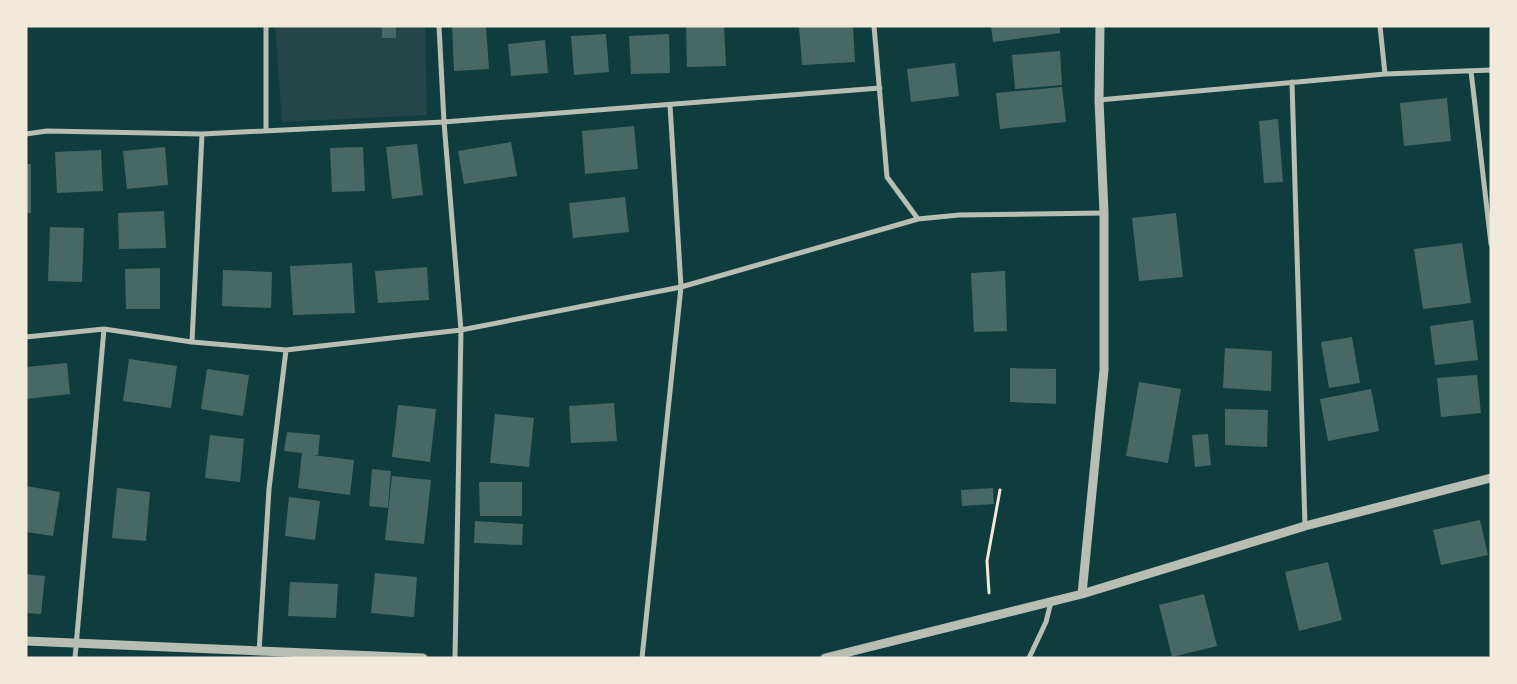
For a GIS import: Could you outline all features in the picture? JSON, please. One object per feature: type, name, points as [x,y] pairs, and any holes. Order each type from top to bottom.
[{"type":"street","points":[[266,26],[266,129]]},
{"type":"street","points":[[439,26],[444,122],[461,330],[455,658]]},
{"type":"street","points":[[874,26],[887,177],[918,219]]},
{"type":"street","points":[[1082,594],[1104,370],[1104,213],[1099,100],[1100,26]]},
{"type":"street","points":[[1380,26],[1385,74]]},
{"type":"street","points":[[1099,100],[1385,74],[1491,70]]},
{"type":"street","points":[[1471,71],[1491,244]]},
{"type":"street","points":[[1292,82],[1305,526]]},
{"type":"street","points":[[26,134],[47,131],[202,134],[266,129],[444,122],[880,88]]},
{"type":"street","points":[[642,658],[681,288],[670,105]]},
{"type":"street","points":[[192,342],[202,134]]},
{"type":"street","points":[[26,337],[104,329],[192,342],[286,350],[461,330],[681,288],[918,219],[959,215],[1104,213]]},
{"type":"street","points":[[75,658],[104,329]]},
{"type":"street","points":[[259,652],[269,489],[286,350]]},
{"type":"street","points":[[825,658],[1082,594],[1305,526],[1491,478]]},
{"type":"street","points":[[1029,658],[1046,622],[1051,602]]},
{"type":"street","points":[[26,641],[423,658]]},
{"type":"path","points":[[990,593],[987,561],[1000,490]]},
{"type":"shaded area","points":[[275,26],[425,26],[427,115],[282,122]]},
{"type":"building","points":[[382,26],[396,26],[396,38],[382,38]]},
{"type":"building","points":[[452,26],[486,26],[489,69],[454,71]]},
{"type":"building","points":[[686,26],[724,26],[726,66],[687,67]]},
{"type":"building","points":[[799,26],[853,26],[855,62],[802,65]]},
{"type":"building","points":[[991,26],[1060,26],[1060,33],[993,42]]},
{"type":"building","points":[[606,34],[609,72],[574,75],[571,36]]},
{"type":"building","points":[[669,34],[670,73],[631,74],[629,36]]},
{"type":"building","points":[[545,40],[548,73],[511,76],[508,44]]},
{"type":"building","points":[[1060,51],[1062,85],[1015,89],[1012,55]]},
{"type":"building","points":[[955,63],[959,96],[911,102],[907,69]]},
{"type":"building","points":[[1062,87],[1066,122],[1000,129],[996,93]]},
{"type":"building","points":[[1447,98],[1451,141],[1404,146],[1400,103]]},
{"type":"building","points":[[1278,119],[1283,182],[1264,183],[1259,121]]},
{"type":"building","points":[[634,126],[638,169],[585,174],[582,131]]},
{"type":"building","points":[[511,142],[517,176],[464,184],[458,151]]},
{"type":"building","points":[[417,144],[423,195],[392,199],[386,147]]},
{"type":"building","points":[[165,147],[168,185],[127,189],[123,151]]},
{"type":"building","points":[[363,147],[365,191],[332,192],[330,148]]},
{"type":"building","points":[[101,150],[103,191],[57,193],[55,152]]},
{"type":"building","points":[[26,164],[31,164],[31,213],[26,213]]},
{"type":"building","points":[[625,197],[629,232],[573,238],[569,203]]},
{"type":"building","points":[[164,211],[166,248],[119,249],[118,213]]},
{"type":"building","points":[[1176,213],[1183,277],[1139,281],[1132,218]]},
{"type":"building","points":[[50,227],[84,228],[82,282],[48,281]]},
{"type":"building","points":[[1462,243],[1471,303],[1423,309],[1414,249]]},
{"type":"building","points":[[352,263],[355,313],[293,315],[290,266]]},
{"type":"building","points":[[427,267],[429,300],[378,303],[375,271]]},
{"type":"building","points":[[160,268],[160,309],[126,309],[125,269]]},
{"type":"building","points":[[223,270],[272,272],[271,308],[222,306]]},
{"type":"building","points":[[1005,271],[1007,331],[974,332],[971,273]]},
{"type":"building","points":[[1473,320],[1478,360],[1435,365],[1430,326]]},
{"type":"building","points":[[1352,337],[1360,383],[1329,388],[1321,342]]},
{"type":"building","points":[[1225,348],[1272,351],[1271,391],[1223,388]]},
{"type":"building","points":[[129,359],[177,366],[171,408],[123,401]]},
{"type":"building","points":[[67,363],[70,394],[26,399],[26,367]]},
{"type":"building","points":[[1010,368],[1056,369],[1056,404],[1010,402]]},
{"type":"building","points":[[207,369],[249,375],[243,416],[201,409]]},
{"type":"building","points":[[1477,375],[1481,413],[1441,417],[1437,378]]},
{"type":"building","points":[[1139,382],[1181,389],[1168,463],[1126,456]]},
{"type":"building","points":[[1371,389],[1379,431],[1328,441],[1320,399]]},
{"type":"building","points":[[614,403],[617,441],[571,443],[569,406]]},
{"type":"building","points":[[398,405],[436,409],[430,462],[392,457]]},
{"type":"building","points":[[1225,409],[1268,410],[1267,447],[1225,445]]},
{"type":"building","points":[[495,414],[534,418],[529,467],[490,463]]},
{"type":"building","points":[[287,432],[320,435],[318,455],[312,455],[354,460],[350,495],[298,488],[302,453],[284,451]]},
{"type":"building","points":[[1208,434],[1211,465],[1195,467],[1192,435]]},
{"type":"building","points":[[210,435],[244,439],[240,482],[205,478]]},
{"type":"building","points":[[372,469],[391,471],[388,508],[369,506]]},
{"type":"building","points":[[392,476],[431,480],[424,544],[385,540]]},
{"type":"building","points":[[479,482],[522,482],[522,516],[480,516]]},
{"type":"building","points":[[26,486],[60,492],[53,536],[26,532]]},
{"type":"building","points":[[117,488],[150,492],[146,541],[112,538]]},
{"type":"building","points":[[993,488],[994,504],[962,506],[961,490]]},
{"type":"building","points":[[289,497],[320,501],[315,540],[285,536]]},
{"type":"building","points":[[1480,520],[1488,555],[1441,565],[1433,530]]},
{"type":"building","points":[[475,521],[523,524],[522,545],[474,543]]},
{"type":"building","points":[[1328,562],[1342,620],[1299,631],[1285,572]]},
{"type":"building","points":[[375,573],[417,577],[414,617],[371,613]]},
{"type":"building","points":[[26,574],[45,576],[41,614],[26,613]]},
{"type":"building","points":[[290,582],[338,584],[336,618],[288,616]]},
{"type":"building","points":[[1204,594],[1217,646],[1172,657],[1159,605]]}]
